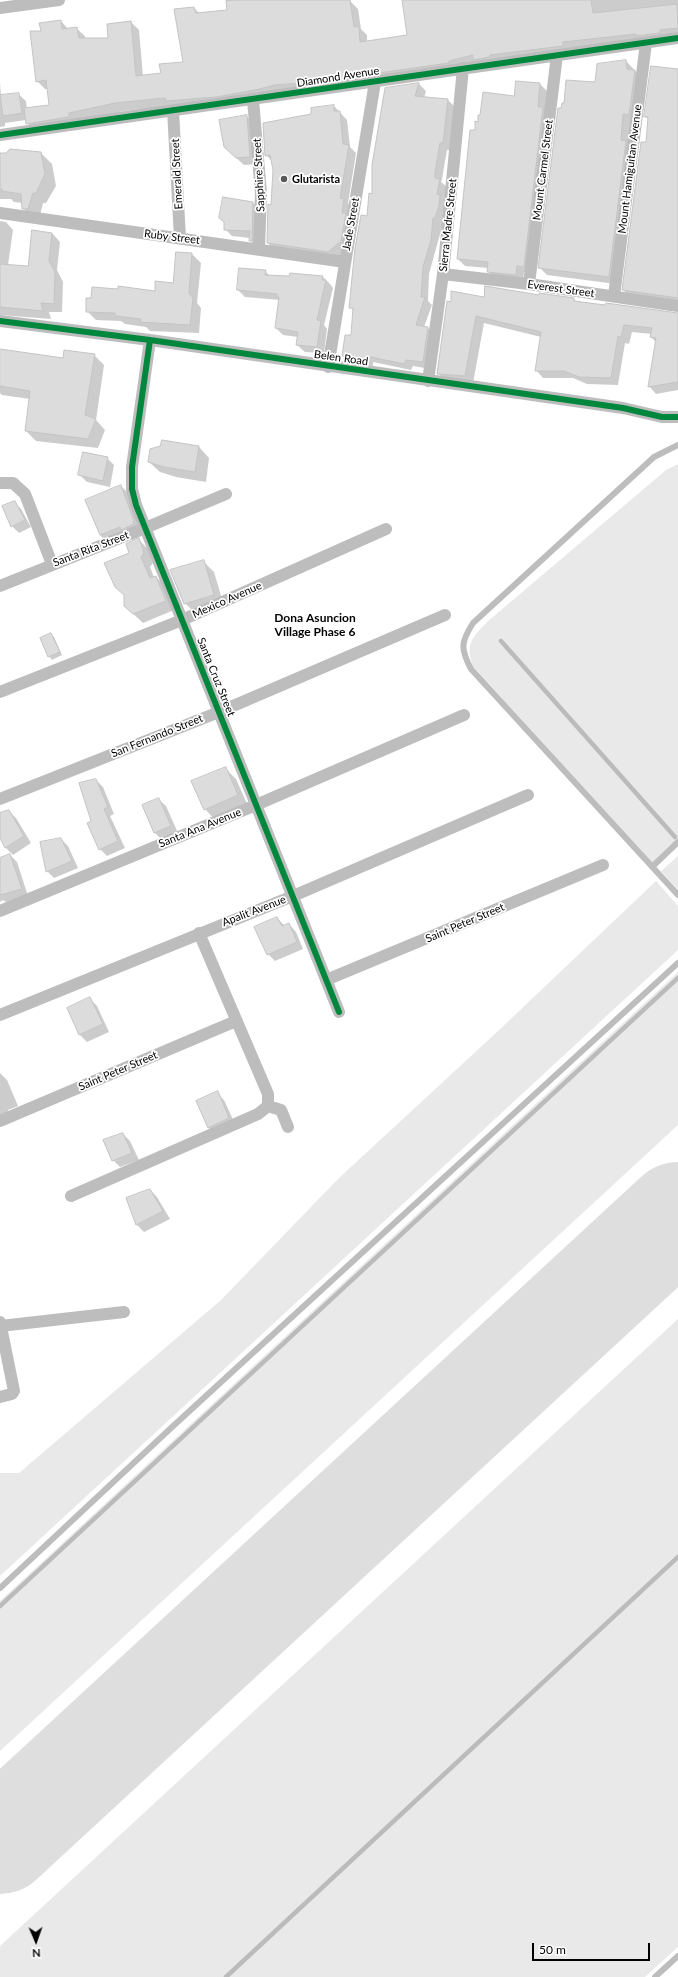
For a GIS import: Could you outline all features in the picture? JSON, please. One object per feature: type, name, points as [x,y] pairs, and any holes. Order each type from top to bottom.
[{"type":"street","points":[[0,8],[59,0]]},
{"type":"street","name":"Diamond Avenue","points":[[0,135],[678,38]]},
{"type":"street","name":"Mount Hamiguitan Avenue","points":[[614,296],[646,43]]},
{"type":"street","name":"Mount Carmel Street","points":[[529,284],[557,55]]},
{"type":"street","name":"Sierra Madre Street","points":[[428,381],[443,274],[463,68]]},
{"type":"street","name":"Jade Street","points":[[328,367],[344,262],[376,82]]},
{"type":"street","name":"Sapphire Street","points":[[253,100],[261,193],[259,249]]},
{"type":"street","name":"Emerald Street","points":[[173,110],[180,238]]},
{"type":"street","name":"Ruby Street","points":[[0,213],[344,262]]},
{"type":"street","name":"Everest Street","points":[[443,274],[529,284],[678,306]]},
{"type":"street","name":"Belen Road","points":[[0,321],[150,340],[328,367],[623,408],[662,416],[678,417]]},
{"type":"street","name":"Santa Cruz Street","points":[[150,340],[131,478],[136,505],[339,1012]]},
{"type":"street","points":[[0,483],[13,484],[25,494],[52,564]]},
{"type":"street","name":"Santa Rita Street","points":[[0,586],[226,494]]},
{"type":"street","name":"Mexico Avenue","points":[[0,692],[182,620],[386,529]]},
{"type":"street","name":"San Fernando Street","points":[[0,799],[219,712],[445,615]]},
{"type":"street","name":"Santa Ana Avenue","points":[[0,911],[256,805],[464,715]]},
{"type":"street","name":"Apalit Avenue","points":[[0,1015],[293,896],[528,795]]},
{"type":"street","name":"Saint Peter Street","points":[[326,980],[603,865]]},
{"type":"street","points":[[199,933],[268,1094],[268,1106]]},
{"type":"street","name":"Saint Peter Street","points":[[0,1121],[236,1021]]},
{"type":"street","points":[[268,1106],[281,1110],[288,1127]]},
{"type":"street","points":[[71,1196],[258,1114],[268,1106]]},
{"type":"street","points":[[0,1397],[12,1394],[14,1391],[0,1325],[124,1312]]},
{"type":"lane","points":[[678,445],[654,457],[473,623],[462,642],[463,651],[471,669],[678,894]]},
{"type":"lane","points":[[652,867],[678,842]]},
{"type":"lane","points":[[0,1588],[171,1428],[678,963]]},
{"type":"lane","points":[[655,1977],[678,1956]]},
{"type":"shaded area","points":[[678,464],[678,844],[654,866],[473,666],[470,647],[474,637],[487,622],[666,470]]},
{"type":"shaded area","points":[[678,856],[678,890],[661,871]]},
{"type":"shaded area","points":[[656,881],[678,906],[678,950],[0,1576],[0,1473],[19,1473],[221,1300],[339,1178],[497,1032]]},
{"type":"shaded area","points":[[678,972],[678,1125],[0,1751],[0,1601]]},
{"type":"shaded area","points":[[678,1319],[678,1947],[645,1977],[0,1977],[0,1946]]},
{"type":"building","points":[[350,0],[354,27],[359,26],[360,42],[407,35],[402,0],[591,0],[593,13],[677,4],[678,28],[660,30],[660,33],[636,36],[636,34],[563,42],[563,46],[490,55],[490,57],[473,60],[473,55],[449,61],[449,63],[315,82],[275,85],[216,97],[166,101],[165,98],[115,103],[69,113],[69,117],[26,124],[24,108],[49,105],[46,80],[36,82],[30,31],[41,31],[39,23],[61,20],[62,29],[77,27],[79,38],[108,38],[107,24],[131,21],[136,76],[161,73],[159,64],[183,62],[174,9],[194,7],[196,13],[227,10],[226,1]]},
{"type":"building","points":[[626,60],[627,69],[635,70],[629,115],[623,114],[621,140],[626,141],[609,277],[538,268],[558,108],[561,108],[562,103],[564,103],[566,80],[595,82],[597,64]]},
{"type":"building","points":[[651,66],[678,69],[678,298],[622,290],[641,142],[646,142],[648,117],[644,117]]},
{"type":"building","points":[[516,81],[540,83],[538,107],[543,107],[524,267],[517,266],[516,275],[487,272],[488,262],[457,259],[470,130],[475,130],[475,121],[478,122],[483,92],[514,96]]},
{"type":"building","points":[[419,83],[415,96],[448,99],[443,143],[440,143],[435,172],[435,178],[440,179],[437,194],[440,195],[439,206],[435,218],[433,218],[431,240],[423,267],[421,297],[425,297],[416,325],[428,327],[423,362],[406,360],[404,364],[366,356],[366,359],[342,356],[345,335],[351,335],[353,308],[349,308],[355,248],[361,215],[367,216],[369,193],[372,194],[372,165],[385,88]]},
{"type":"building","points":[[19,93],[22,113],[3,116],[0,95]]},
{"type":"building","points":[[334,105],[334,111],[340,111],[343,144],[349,145],[340,198],[344,199],[342,213],[346,213],[341,241],[328,252],[267,243],[268,204],[271,205],[273,170],[270,155],[265,156],[263,123],[311,114],[311,108]]},
{"type":"building","points":[[247,115],[250,157],[236,158],[224,147],[219,120]]},
{"type":"building","points":[[10,149],[41,152],[45,174],[36,193],[33,193],[28,209],[22,209],[21,194],[2,191],[2,189],[0,189],[0,153],[6,153]]},
{"type":"building","points":[[223,197],[253,202],[252,241],[249,241],[250,231],[224,230],[224,222],[219,218]]},
{"type":"building","points":[[32,230],[52,233],[49,261],[55,272],[54,304],[41,303],[43,311],[0,307],[0,264],[28,266]]},
{"type":"building","points":[[176,252],[192,253],[189,293],[193,298],[190,325],[140,322],[141,319],[115,316],[115,313],[86,312],[86,298],[91,298],[92,287],[118,289],[118,286],[155,291],[155,281],[173,283]]},
{"type":"building","points":[[239,268],[266,270],[265,275],[289,276],[290,273],[323,276],[322,280],[326,280],[317,320],[321,321],[317,347],[296,345],[298,332],[275,328],[279,297],[277,297],[277,294],[237,290]]},
{"type":"building","points":[[485,286],[539,295],[539,293],[574,298],[574,301],[605,305],[606,303],[678,313],[678,382],[648,387],[656,338],[650,337],[652,328],[624,325],[621,337],[618,336],[611,378],[579,377],[564,371],[535,371],[541,332],[476,316],[465,376],[437,374],[447,301],[451,302],[451,291],[484,297]]},
{"type":"building","points":[[0,349],[63,358],[64,350],[95,354],[85,415],[96,419],[88,439],[25,431],[30,391],[0,386]]},
{"type":"building","points":[[162,440],[199,446],[195,472],[164,467],[148,462],[150,449],[160,446]]},
{"type":"building","points":[[83,452],[108,457],[103,481],[78,475]]},
{"type":"building","points":[[121,485],[134,524],[121,530],[120,527],[100,535],[85,500]]},
{"type":"building","points":[[15,501],[25,520],[11,527],[2,506]]},
{"type":"building","points":[[139,538],[144,553],[141,557],[150,578],[156,576],[166,601],[133,614],[124,606],[124,595],[115,587],[104,563],[129,553],[126,544]]},
{"type":"building","points":[[204,560],[214,595],[184,604],[170,570]]},
{"type":"building","points":[[51,633],[60,652],[48,657],[40,638]]},
{"type":"building","points":[[226,767],[238,795],[204,810],[191,781]]},
{"type":"building","points":[[96,779],[108,807],[104,809],[118,841],[99,850],[87,823],[91,821],[79,783]]},
{"type":"building","points":[[159,798],[171,826],[154,833],[142,805]]},
{"type":"building","points":[[9,810],[24,836],[5,848],[0,838],[0,813]]},
{"type":"building","points":[[61,838],[72,861],[46,872],[40,842]]},
{"type":"building","points":[[10,854],[22,889],[0,895],[0,858]]},
{"type":"building","points":[[277,917],[282,926],[289,923],[297,942],[267,955],[254,927]]},
{"type":"building","points":[[90,997],[103,1024],[79,1035],[67,1008]]},
{"type":"building","points":[[218,1091],[229,1118],[208,1128],[196,1101]]},
{"type":"building","points":[[123,1133],[132,1153],[112,1161],[103,1140]]},
{"type":"building","points":[[150,1189],[163,1211],[136,1225],[126,1198]]},
{"type":"waterway","points":[[501,641],[675,837]]},
{"type":"waterway","points":[[0,1606],[678,978]]},
{"type":"waterway","points":[[226,1977],[678,1557]]},
{"type":"runway","points":[[0,1841],[678,1215]]},
{"type":"cycle path","points":[[0,135],[678,38]]},
{"type":"cycle path","points":[[0,321],[150,340],[623,408],[662,417],[678,417]]},
{"type":"cycle path","points":[[150,340],[132,467],[132,489],[136,505],[339,1012]]},
{"type":"place","name":"Glutarista","points":[[284,179]]},
{"type":"district","name":"Dona Asuncion Village Phase 6","points":[[315,625]]}]
